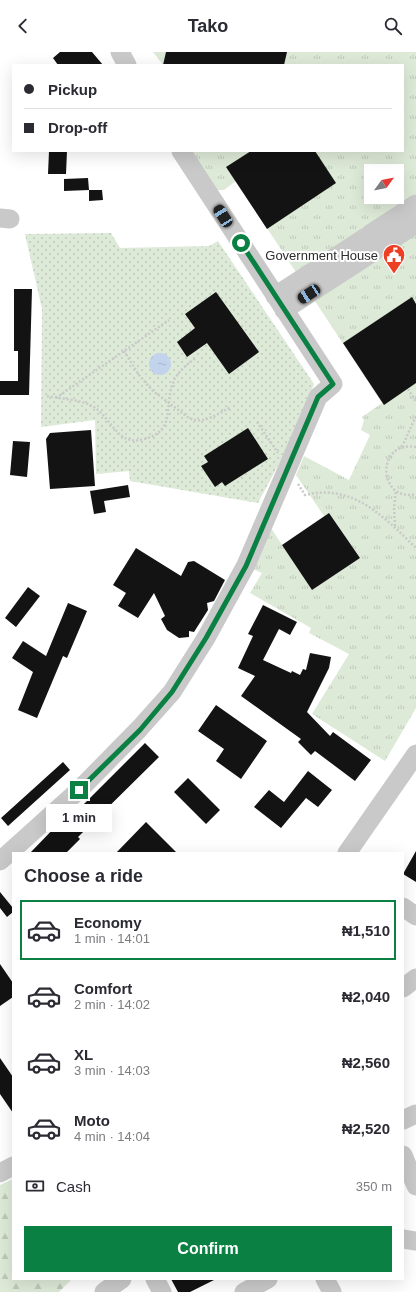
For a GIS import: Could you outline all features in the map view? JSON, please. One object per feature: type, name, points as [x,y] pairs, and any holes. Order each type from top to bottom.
[{"type":"street","points":[[120,52],[126,64]]},
{"type":"street","points":[[0,861],[79,790],[140,730],[172,692],[206,638],[246,566],[318,397],[333,384],[183,152]]},
{"type":"street","points":[[280,303],[376,240],[416,204]]},
{"type":"street","points":[[376,240],[416,224]]},
{"type":"street","points":[[348,852],[416,754]]},
{"type":"street","points":[[404,908],[416,916]]},
{"type":"street","points":[[404,987],[416,978]]},
{"type":"street","points":[[404,1120],[416,1114]]},
{"type":"street","points":[[404,1157],[416,1186]]},
{"type":"street","points":[[0,1173],[12,1167]]},
{"type":"street","points":[[404,1239],[416,1241]]},
{"type":"street","points":[[104,1292],[121,1280]]},
{"type":"street","points":[[156,1280],[162,1292]]},
{"type":"street","points":[[244,1292],[266,1280]]},
{"type":"street","points":[[326,1280],[332,1292]]},
{"type":"path","points":[[56,398],[169,320]]},
{"type":"path","points":[[124,351],[139,375],[153,391],[196,421],[204,421],[231,408]]},
{"type":"path","points":[[47,396],[83,402],[95,408],[119,435],[128,440],[140,441],[154,437],[164,426],[168,412],[171,387],[183,367],[196,358]]},
{"type":"path","points":[[408,389],[416,402]]},
{"type":"path","points":[[416,416],[402,447],[390,456],[385,471],[390,485],[396,491],[403,494],[416,494]]},
{"type":"path","points":[[257,422],[305,495],[318,492],[339,493],[361,502],[395,527],[416,548]]},
{"type":"path","points":[[402,447],[416,447]]},
{"type":"path","points":[[395,527],[394,507],[396,491]]},
{"type":"green space","points":[[153,52],[416,52],[416,708],[385,761],[312,714],[349,654],[309,633],[311,628],[250,593],[262,573],[253,569],[271,528],[312,590],[360,558],[329,513],[324,516],[296,475],[304,456],[349,480],[370,435],[361,430],[364,420],[362,417],[382,403],[236,181],[224,190],[214,190],[189,152],[404,152],[404,64],[162,64]]},
{"type":"green space","points":[[111,233],[120,248],[209,246],[218,241],[314,384],[300,424],[258,503],[130,481],[129,471],[96,474],[95,420],[41,427],[42,309],[25,234]]},
{"type":"green space","points":[[12,1179],[12,1280],[71,1280],[59,1292],[0,1292],[0,1185]]},
{"type":"water","points":[[160,353],[168,356],[171,364],[168,372],[160,375],[152,372],[149,364],[152,356]]},
{"type":"building","points":[[60,52],[92,52],[102,64],[57,64],[53,58]]},
{"type":"building","points":[[166,52],[287,52],[284,64],[163,64]]},
{"type":"building","points":[[49,152],[67,152],[66,174],[48,174]]},
{"type":"building","points":[[249,152],[316,152],[336,183],[267,229],[226,167]]},
{"type":"building","points":[[88,178],[89,190],[64,191],[64,179]]},
{"type":"building","points":[[89,190],[102,190],[103,200],[89,201]]},
{"type":"building","points":[[14,289],[32,289],[29,395],[0,395],[0,381],[18,381],[18,351],[14,351]]},
{"type":"building","points":[[216,292],[259,352],[229,374],[207,343],[187,357],[177,342],[195,328],[185,314]]},
{"type":"building","points":[[412,297],[416,304],[416,383],[384,405],[343,343]]},
{"type":"building","points":[[248,428],[268,459],[225,486],[222,482],[215,487],[201,466],[208,462],[204,456]]},
{"type":"building","points":[[91,430],[95,486],[50,489],[46,439],[50,433]]},
{"type":"building","points":[[13,441],[30,442],[27,477],[10,475]]},
{"type":"building","points":[[128,485],[130,497],[104,501],[106,512],[94,514],[90,491]]},
{"type":"building","points":[[329,513],[360,558],[312,590],[282,545]]},
{"type":"building","points":[[136,548],[181,576],[188,562],[194,561],[225,580],[214,601],[207,603],[208,610],[194,632],[189,631],[189,637],[179,638],[167,630],[161,619],[165,616],[154,593],[138,618],[118,606],[126,593],[113,585]]},
{"type":"building","points":[[28,587],[40,596],[16,627],[5,618]]},
{"type":"building","points":[[68,603],[87,611],[67,658],[63,656],[37,718],[18,710],[33,672],[12,658],[23,641],[46,656]]},
{"type":"building","points":[[263,605],[297,622],[290,635],[279,629],[263,660],[291,673],[292,671],[300,675],[303,669],[306,670],[310,653],[331,657],[329,668],[307,712],[330,736],[333,732],[371,760],[355,781],[315,751],[311,755],[298,742],[301,739],[241,696],[255,676],[238,668],[253,636],[248,634]]},
{"type":"building","points":[[216,705],[267,741],[241,779],[216,761],[224,749],[198,731]]},
{"type":"building","points":[[145,743],[159,757],[78,837],[80,839],[67,852],[31,852],[61,821],[64,824]]},
{"type":"building","points":[[63,762],[70,770],[8,826],[1,818]]},
{"type":"building","points":[[308,771],[332,790],[318,807],[306,798],[281,828],[254,807],[269,790],[284,802]]},
{"type":"building","points":[[188,778],[220,810],[206,824],[174,792]]},
{"type":"building","points":[[146,822],[176,852],[117,852]]},
{"type":"building","points":[[416,851],[416,882],[404,875]]},
{"type":"building","points":[[0,892],[12,907],[12,913],[7,917],[0,908]]},
{"type":"building","points":[[0,964],[12,982],[12,998],[0,1006]]},
{"type":"building","points":[[0,1058],[12,1076],[12,1112],[0,1094]]},
{"type":"building","points":[[172,1280],[214,1280],[190,1292],[178,1292]]},
{"type":"place","name":"Government House","points":[[394,274]]},
{"type":"route","points":[[79,790],[140,730],[172,692],[206,638],[246,566],[261,527],[304,432],[318,397],[333,384],[241,243]]}]
